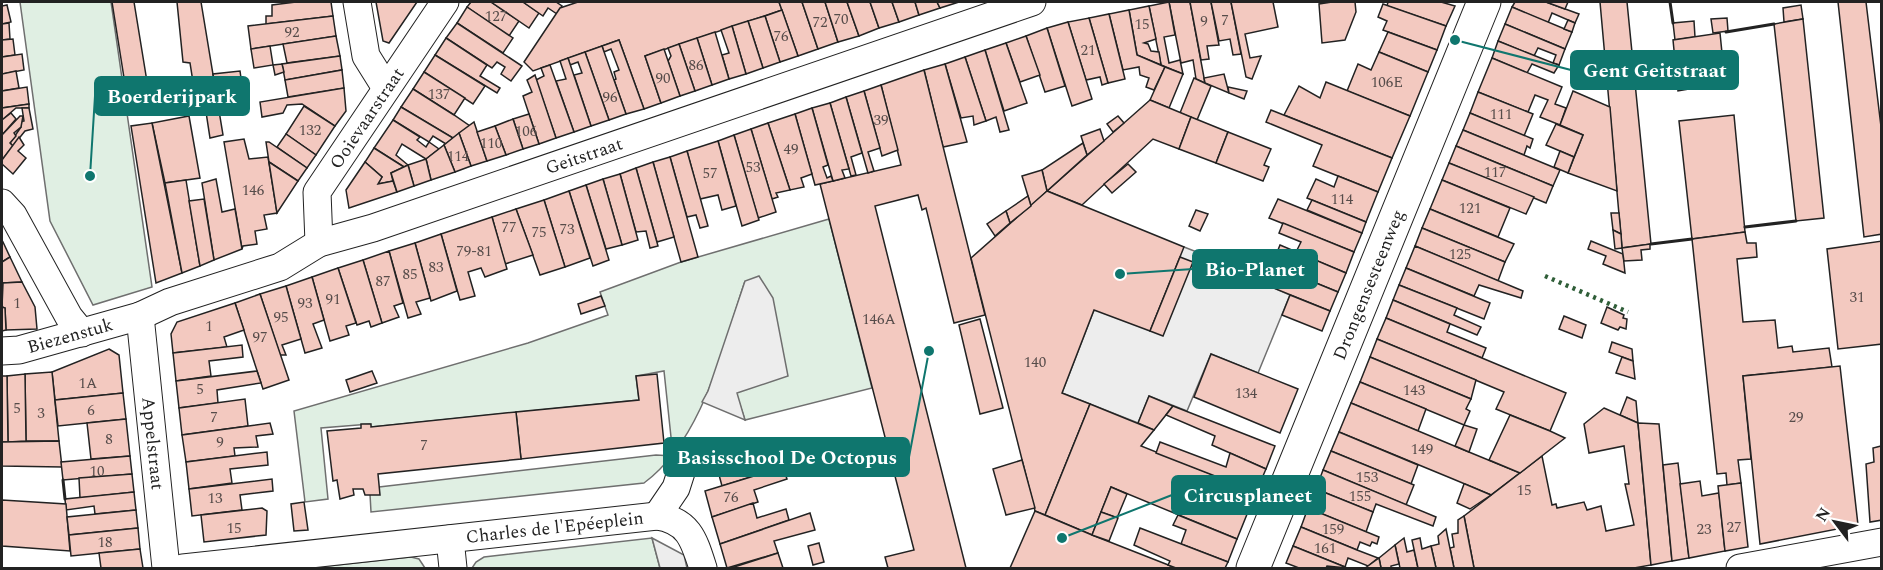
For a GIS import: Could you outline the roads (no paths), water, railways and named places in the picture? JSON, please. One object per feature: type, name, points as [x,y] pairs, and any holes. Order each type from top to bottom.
[{"type":"street","points":[[357,2],[366,56],[386,88]]},
{"type":"street","name":"Ooievaarstraat","points":[[319,243],[317,192],[445,2]]},
{"type":"street","name":"Geitstraat","points":[[140,316],[170,302],[280,267],[319,243],[384,224],[1032,2]]},
{"type":"street","name":"Drongensesteenweg","points":[[1253,568],[1484,2]]},
{"type":"street","points":[[2,203],[14,215],[69,317],[82,333]]},
{"type":"street","name":"Biezenstuk","points":[[2,351],[19,350],[140,316]]},
{"type":"street","name":"Appelstraat","points":[[140,316],[166,568]]},
{"type":"street","name":"Charles de l'Epéeplein","points":[[657,516],[676,488],[684,463]]},
{"type":"street","name":"Charles de l'Epéeplein","points":[[183,568],[657,516],[672,518],[683,525],[692,537],[703,568]]},
{"type":"street","name":"Charles de l'Epéeplein","points":[[450,539],[453,568]]},
{"type":"street","points":[[1740,568],[1881,542]]},
{"type":"place","name":"Gent Geitstraat","points":[[1455,40]]},
{"type":"place","name":"Boerderijpark","points":[[90,176]]},
{"type":"place","name":"Bio-Planet","points":[[1120,274]]},
{"type":"place","name":"Basisschool De Octopus","points":[[929,351]]},
{"type":"place","name":"Circusplaneet","points":[[1062,538]]}]
